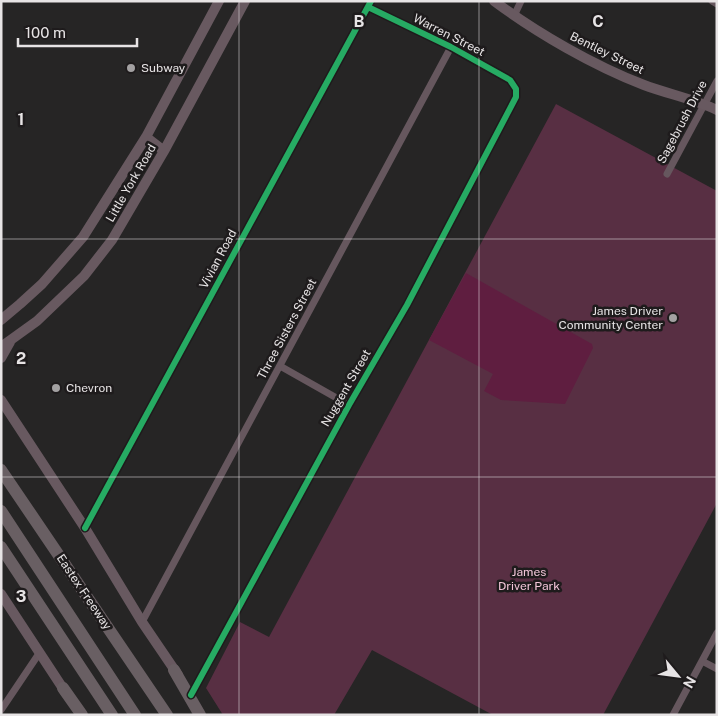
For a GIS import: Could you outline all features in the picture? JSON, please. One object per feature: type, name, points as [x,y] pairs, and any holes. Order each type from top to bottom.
[{"type":"highway","name":"Eastex Freeway","points":[[1,470],[167,715]]},
{"type":"highway","points":[[1,511],[135,715]]},
{"type":"highway","points":[[1,547],[112,715]]},
{"type":"highway","points":[[174,670],[202,715]]},
{"type":"highway","points":[[63,688],[81,715]]},
{"type":"main road","name":"Little York Road","points":[[1,320],[42,284],[83,236],[146,137],[219,1]]},
{"type":"main road","name":"Little York Road","points":[[1,347],[37,321],[84,276],[99,258],[120,228],[164,151],[245,1]]},
{"type":"main road","name":"Bentley Street","points":[[494,1],[552,40],[621,75],[644,85],[717,110]]},
{"type":"main road","points":[[146,137],[164,151]]},
{"type":"main road","points":[[1,358],[11,340]]},
{"type":"main road","points":[[1,400],[85,528],[142,622],[191,695],[202,715]]},
{"type":"main road","points":[[1,594],[63,688]]},
{"type":"street","points":[[514,16],[521,1]]},
{"type":"street","points":[[712,1],[717,4]]},
{"type":"street","name":"Warren Street","points":[[369,4],[510,80],[516,89]]},
{"type":"street","name":"Vivian Road","points":[[85,528],[369,4]]},
{"type":"street","name":"Three Sisters Street","points":[[142,622],[452,48]]},
{"type":"street","name":"Sagebrush Drive","points":[[667,174],[717,81]]},
{"type":"street","name":"Nuggent Street","points":[[191,695],[349,405],[407,305],[511,107],[516,97],[516,89]]},
{"type":"street","points":[[280,366],[349,405]]},
{"type":"street","points":[[673,715],[717,633]]},
{"type":"street","points":[[1,710],[40,652]]},
{"type":"street","points":[[702,661],[717,669]]},
{"type":"green space","name":"James Driver Park","points":[[556,104],[717,191],[717,503],[603,715],[493,715],[372,650],[334,715],[223,715],[206,688],[240,622],[269,637]]},
{"type":"shaded area","points":[[466,273],[592,344],[593,348],[565,404],[501,400],[484,391],[493,374],[429,340]]},
{"type":"cycle path","points":[[85,528],[371,1]]},
{"type":"cycle path","points":[[191,695],[349,405],[407,305],[516,97],[516,89],[510,80],[451,47],[368,7]]},
{"type":"place","name":"Subway","points":[[131,68]]},
{"type":"place","name":"James Driver Community Center","points":[[673,318]]},
{"type":"place","name":"Chevron","points":[[56,388]]}]
